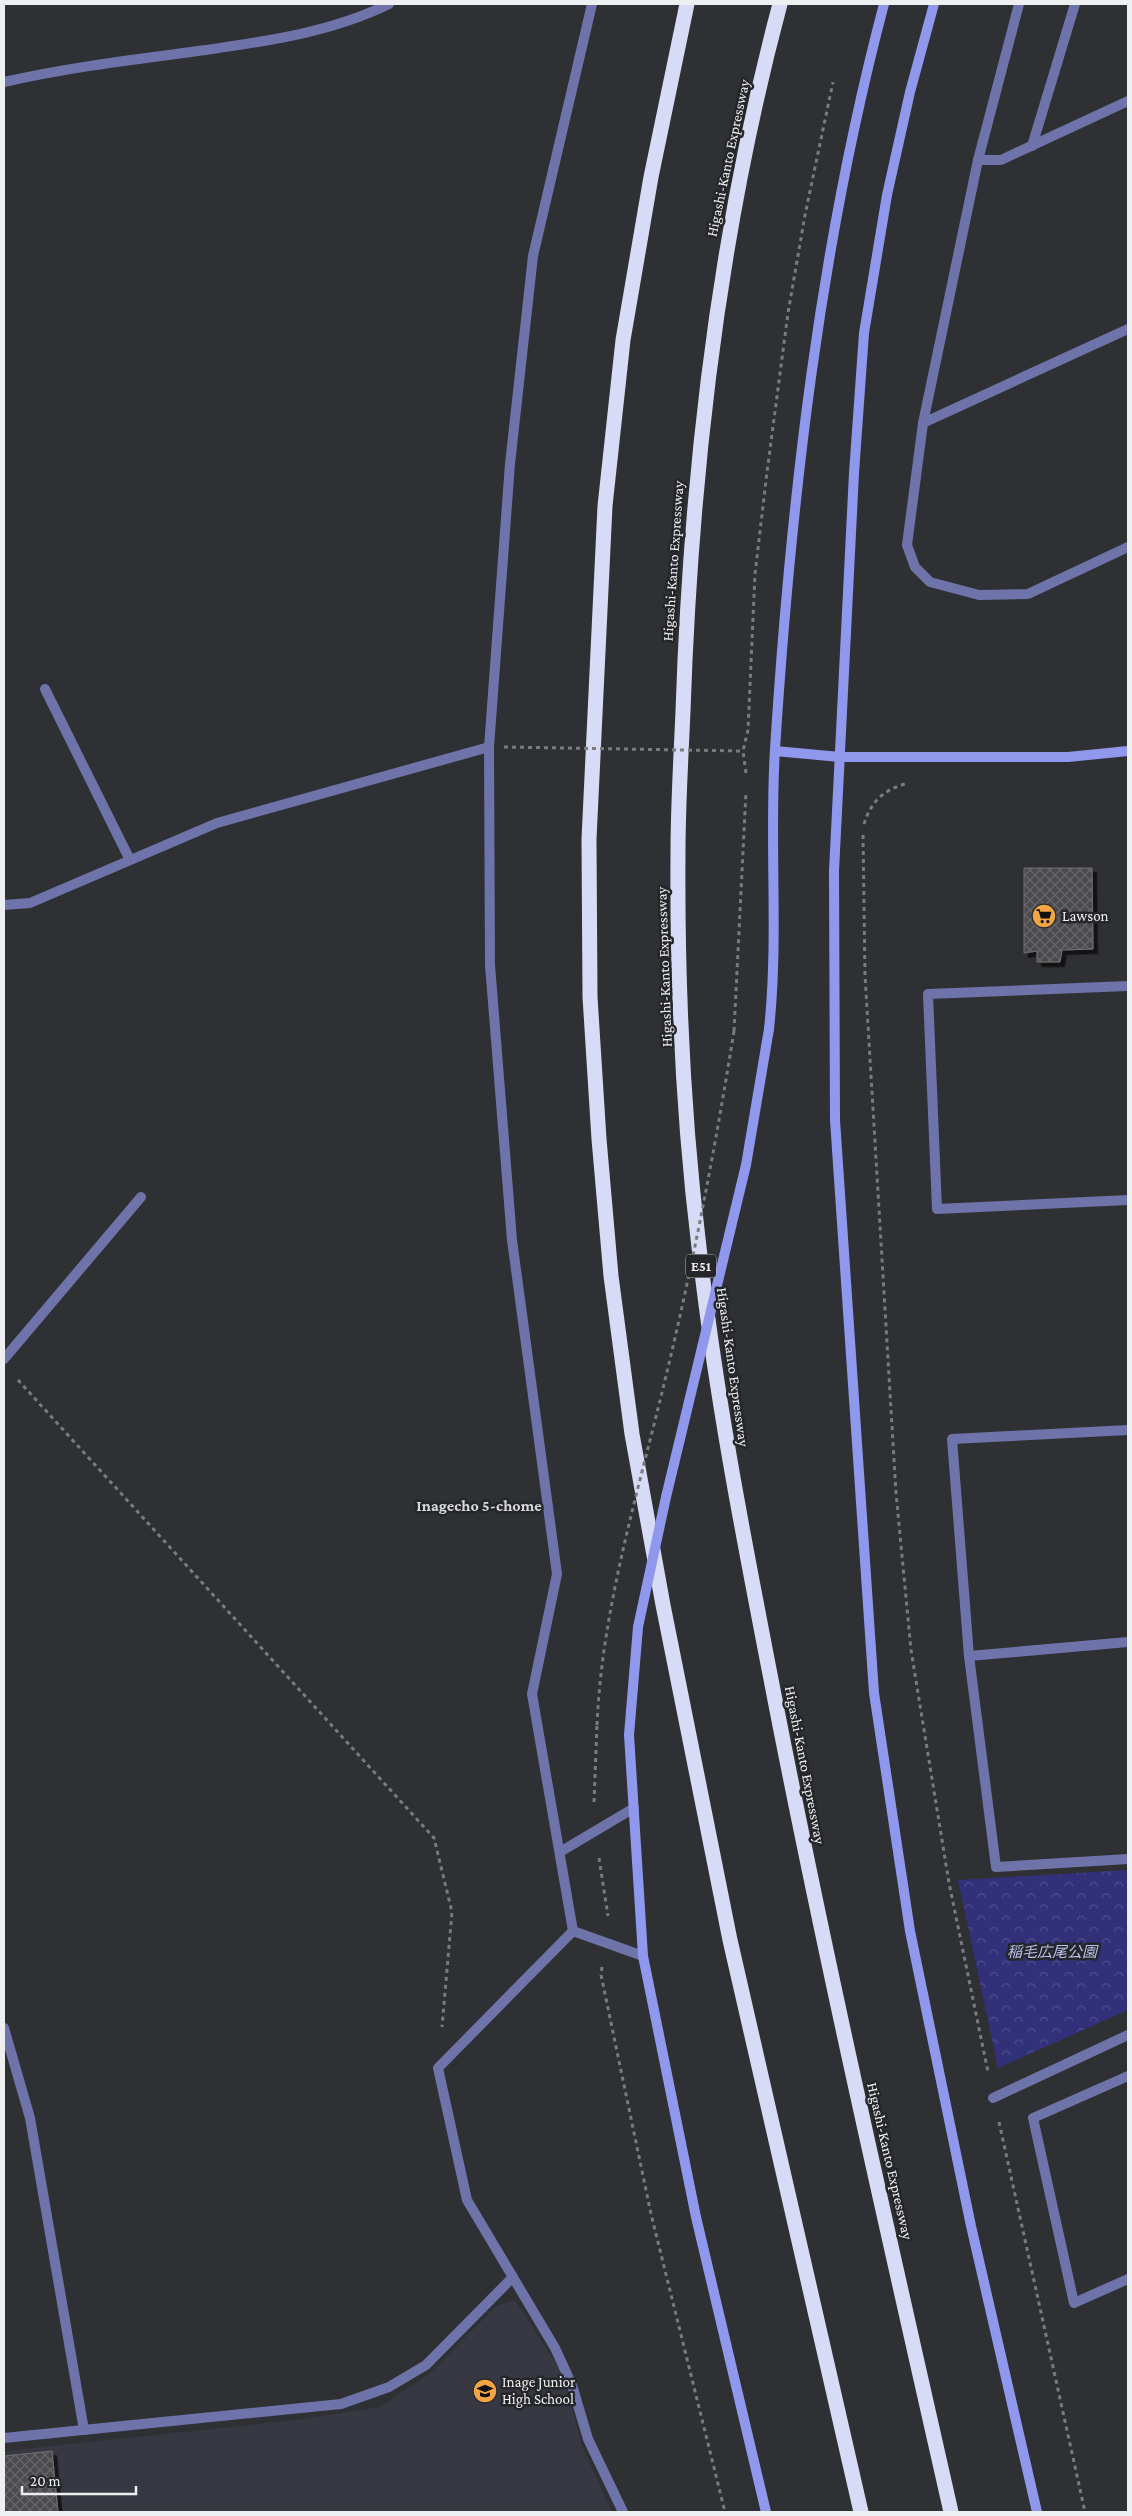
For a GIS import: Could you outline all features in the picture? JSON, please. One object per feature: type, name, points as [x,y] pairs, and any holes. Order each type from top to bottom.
[{"type":"highway","points":[[687,4],[651,177],[623,340],[605,506],[589,839],[590,996],[599,1139],[611,1276],[631,1424],[663,1606],[730,1940],[861,2512]]},
{"type":"highway","name":"Higashi-Kanto Expressway","points":[[780,4],[739,180],[710,349],[694,496],[684,673],[678,850],[681,994],[688,1117],[698,1240],[716,1390],[745,1545],[818,1918],[950,2512]]},
{"type":"street","points":[[4,82],[46,72],[270,41],[330,26],[372,12],[389,4]]},
{"type":"street","points":[[574,1931],[532,1694],[557,1574],[512,1240],[490,965],[489,747],[510,464],[533,256],[592,4]]},
{"type":"street","points":[[766,2512],[696,2217],[643,1956],[629,1735],[638,1627],[666,1497],[746,1165],[770,1029],[774,980],[775,751],[793,545],[818,325],[862,87],[884,4]]},
{"type":"street","points":[[934,4],[910,92],[887,195],[864,333],[834,871],[834,1120],[874,1693],[910,1931],[971,2226],[1037,2512]]},
{"type":"street","points":[[1019,4],[978,160],[923,423],[907,545],[915,567],[930,582],[979,595],[1028,594],[1128,547]]},
{"type":"street","points":[[1032,146],[1074,4]]},
{"type":"street","points":[[978,160],[1001,160],[1128,101]]},
{"type":"street","points":[[923,423],[1128,329]]},
{"type":"street","points":[[45,689],[130,860]]},
{"type":"street","points":[[4,905],[30,903],[217,823],[489,747]]},
{"type":"street","points":[[775,751],[840,757],[1068,757],[1128,751]]},
{"type":"street","points":[[1128,986],[928,994],[938,1208],[1128,1200]]},
{"type":"street","points":[[4,1359],[141,1197]]},
{"type":"street","points":[[1128,1430],[952,1439],[969,1656],[996,1867],[1128,1859]]},
{"type":"street","points":[[969,1656],[1128,1642]]},
{"type":"street","points":[[560,1852],[634,1808]]},
{"type":"street","points":[[574,1931],[438,2068],[467,2200],[555,2348],[572,2385],[588,2439],[623,2512]]},
{"type":"street","points":[[574,1931],[643,1956]]},
{"type":"street","points":[[4,2028],[30,2118],[84,2430]]},
{"type":"street","points":[[993,2098],[1128,2035]]},
{"type":"street","points":[[1128,2076],[1033,2118],[1074,2303],[1128,2279]]},
{"type":"street","points":[[4,2438],[341,2404],[389,2387],[426,2365],[513,2277]]},
{"type":"path","points":[[504,747],[743,751]]},
{"type":"path","points":[[725,2512],[651,2214],[601,1975],[608,1919],[595,1831],[594,1797],[599,1676],[620,1565],[682,1306],[715,1154],[734,1031]]},
{"type":"path","points":[[17,1379],[434,1838],[452,1912],[438,2068]]},
{"type":"shaded area","name":"Inage Junior High School","points":[[515,2300],[563,2375],[582,2446],[612,2512],[4,2512],[4,2451],[296,2420],[380,2407],[430,2373],[496,2306]]},
{"type":"green space","name":"稲毛広尾公園","points":[[1128,1870],[1128,2010],[998,2068],[958,1880]]},
{"type":"building","points":[[1024,868],[1092,868],[1093,949],[1062,950],[1060,962],[1037,962],[1037,951],[1024,953]]},
{"type":"building","points":[[52,2451],[58,2512],[4,2512],[4,2456]]},
{"type":"place","name":"Lawson","points":[[1044,916]]},
{"type":"place","name":"Inage Junior High School","points":[[485,2391]]},
{"type":"district","name":"Inagecho 5-chome","points":[[479,1505]]}]
